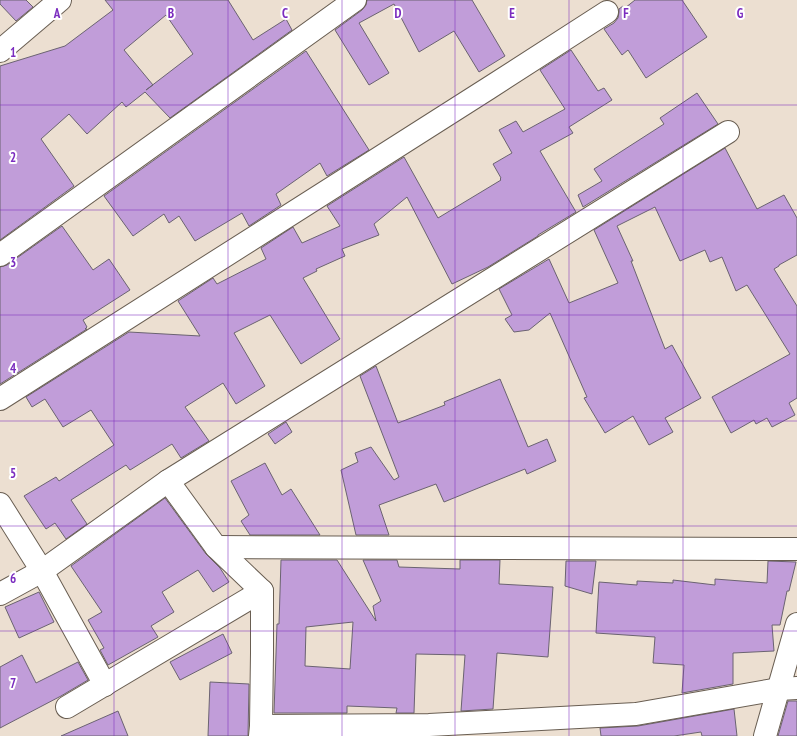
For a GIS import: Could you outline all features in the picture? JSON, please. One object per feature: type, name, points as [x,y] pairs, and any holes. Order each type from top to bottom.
[{"type":"street","points":[[0,51],[60,0]]},
{"type":"street","points":[[0,255],[355,0]]},
{"type":"street","points":[[0,399],[490,88],[606,12]]},
{"type":"street","points":[[0,594],[42,571],[168,481],[728,132]]},
{"type":"street","points":[[168,481],[216,547],[262,591],[260,731],[428,731],[636,714],[788,688]]},
{"type":"street","points":[[0,504],[42,571],[105,685]]},
{"type":"street","points":[[216,547],[797,549]]},
{"type":"street","points":[[67,708],[262,591]]},
{"type":"street","points":[[764,736],[788,688],[797,624]]},
{"type":"building","points":[[0,0],[26,0],[33,7],[16,21],[0,4]]},
{"type":"building","points":[[105,0],[228,0],[253,40],[286,19],[292,30],[170,118],[145,92],[126,107],[122,102],[87,134],[69,114],[41,139],[74,186],[0,240],[0,66],[65,46],[113,10]],"holes":[[[166,15],[193,54],[153,85],[124,50]]]},
{"type":"building","points":[[367,0],[472,0],[505,56],[479,72],[454,31],[419,52],[394,4],[359,23],[389,73],[369,85],[335,30],[362,10],[366,5]]},
{"type":"building","points":[[635,0],[682,0],[707,37],[646,78],[628,50],[622,55],[604,29],[614,23],[618,18],[619,9],[623,6],[625,8]]},
{"type":"building","points":[[571,50],[598,91],[604,88],[612,100],[569,127],[573,133],[540,151],[576,212],[488,267],[452,284],[407,197],[374,224],[379,235],[342,249],[345,256],[316,269],[317,271],[303,278],[340,339],[301,364],[270,315],[234,333],[265,386],[236,404],[223,383],[185,407],[209,441],[181,458],[172,444],[130,470],[126,465],[71,500],[87,524],[66,539],[55,523],[46,529],[24,496],[56,477],[59,481],[114,445],[91,410],[63,427],[45,399],[32,407],[26,397],[129,332],[200,336],[178,301],[213,278],[217,284],[266,259],[261,248],[293,227],[302,243],[340,226],[327,206],[404,157],[438,218],[501,180],[493,164],[512,153],[499,130],[516,121],[523,132],[565,109],[540,70]]},
{"type":"building","points":[[306,51],[369,150],[327,176],[320,163],[276,194],[281,205],[249,226],[242,213],[195,241],[179,216],[169,223],[164,214],[133,236],[104,196]]},
{"type":"building","points":[[697,93],[718,124],[583,207],[578,195],[602,181],[594,169],[664,124],[660,118]]},
{"type":"building","points":[[725,148],[757,209],[784,195],[797,218],[797,255],[774,269],[797,306],[797,398],[789,403],[795,415],[772,427],[767,418],[756,424],[754,420],[731,433],[712,397],[790,354],[747,285],[736,291],[722,257],[710,262],[705,250],[680,261],[655,207],[617,226],[633,261],[631,261],[665,349],[672,345],[701,398],[665,418],[673,432],[649,445],[633,416],[605,433],[584,398],[587,397],[550,313],[529,330],[514,332],[505,319],[512,315],[499,289],[549,259],[569,303],[618,283],[594,230]]},
{"type":"building","points":[[62,226],[93,270],[109,259],[130,290],[83,320],[87,327],[85,329],[87,329],[0,384],[0,267],[7,265]]},
{"type":"building","points":[[376,366],[398,423],[445,405],[444,402],[500,379],[528,447],[547,439],[556,461],[527,474],[525,469],[444,502],[436,484],[379,505],[389,535],[356,535],[341,470],[358,462],[355,453],[371,447],[394,480],[399,477],[360,376]]},
{"type":"building","points":[[286,422],[292,432],[275,444],[268,434]]},
{"type":"building","points":[[265,463],[282,495],[291,489],[320,535],[250,535],[241,521],[249,515],[231,481]]},
{"type":"building","points":[[165,498],[206,554],[220,568],[229,582],[213,592],[198,570],[162,592],[174,612],[151,626],[158,637],[108,665],[100,650],[104,648],[88,620],[102,612],[71,566]]},
{"type":"building","points":[[281,560],[337,560],[376,621],[373,606],[381,601],[363,560],[397,560],[399,567],[460,569],[460,560],[500,560],[499,584],[553,587],[548,657],[497,653],[493,709],[461,711],[465,655],[416,654],[414,713],[396,713],[397,708],[347,706],[347,713],[274,713],[277,624],[279,624]],"holes":[[[353,622],[350,669],[305,666],[306,627]]]},
{"type":"building","points":[[566,561],[596,561],[592,594],[565,586]]},
{"type":"building","points":[[768,561],[796,562],[789,591],[787,591],[780,625],[772,625],[774,651],[733,653],[733,684],[682,693],[684,665],[653,663],[655,637],[596,633],[599,582],[637,585],[637,581],[673,583],[673,580],[715,585],[715,579],[767,583]]},
{"type":"building","points":[[39,592],[54,622],[19,638],[5,607]]},
{"type":"building","points":[[223,634],[232,653],[180,680],[170,662]]},
{"type":"building","points":[[22,655],[36,683],[78,662],[88,680],[0,728],[0,667]]},
{"type":"building","points":[[210,682],[249,684],[248,736],[208,736]]},
{"type":"building","points":[[788,701],[797,701],[797,736],[778,736]]},
{"type":"building","points":[[734,709],[737,736],[702,736],[701,732],[674,736],[601,736],[600,728],[638,726]]},
{"type":"building","points":[[118,711],[128,736],[61,736]]}]
